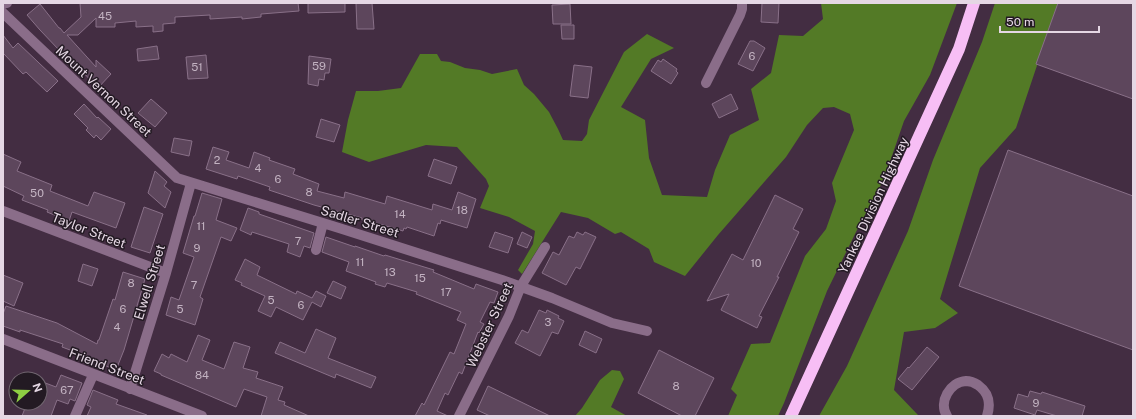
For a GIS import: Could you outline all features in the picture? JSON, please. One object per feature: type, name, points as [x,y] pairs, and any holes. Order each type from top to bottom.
[{"type":"highway","name":"Yankee Division Highway","points":[[791,416],[959,49],[974,3]]},
{"type":"street","points":[[3,4],[7,3]]},
{"type":"street","points":[[706,83],[737,21],[742,9],[742,3]]},
{"type":"street","name":"Mount Vernon Street","points":[[3,13],[178,178],[191,183]]},
{"type":"street","name":"Sadler Street","points":[[191,183],[521,286],[612,323],[647,332]]},
{"type":"street","name":"Elwell Street","points":[[130,389],[166,273],[191,183]]},
{"type":"street","name":"Taylor Street","points":[[3,211],[166,273]]},
{"type":"street","points":[[316,250],[323,223]]},
{"type":"street","name":"Webster Street","points":[[459,416],[521,286],[545,247]]},
{"type":"street","name":"Friend Street","points":[[3,339],[198,415]]},
{"type":"street","points":[[75,416],[93,375]]},
{"type":"street","points":[[947,416],[943,405],[944,398],[953,386],[966,381],[974,382],[988,395],[989,402],[987,416]]},
{"type":"green space","points":[[821,3],[957,3],[930,75],[904,121],[884,179],[827,291],[778,416],[728,416],[737,395],[731,389],[751,344],[770,343],[805,256],[826,229],[836,201],[832,183],[854,130],[850,114],[834,107],[823,108],[807,125],[786,157],[718,235],[685,276],[654,262],[649,249],[621,232],[615,234],[588,218],[561,212],[522,274],[518,270],[533,244],[535,231],[509,217],[480,208],[489,186],[486,179],[457,147],[426,145],[369,162],[342,152],[348,120],[356,91],[378,91],[401,88],[420,54],[437,54],[441,61],[450,62],[465,68],[480,70],[492,74],[517,69],[524,85],[534,94],[549,112],[563,140],[582,141],[587,134],[589,120],[624,52],[647,34],[674,48],[651,59],[621,107],[645,120],[649,158],[662,195],[707,197],[715,170],[730,135],[759,120],[751,89],[771,73],[779,35],[803,36],[823,19]]},
{"type":"green space","points":[[995,3],[1058,3],[1016,128],[980,168],[940,299],[958,313],[935,328],[904,332],[894,390],[918,415],[819,416],[847,366],[908,231],[933,160],[982,42]]},
{"type":"green space","points":[[612,370],[620,371],[624,379],[611,407],[627,416],[575,416],[600,380]]},
{"type":"building","points":[[80,3],[298,3],[299,11],[261,14],[261,17],[242,19],[242,17],[210,19],[210,15],[175,17],[175,23],[163,24],[163,31],[153,32],[153,26],[136,27],[136,21],[115,23],[115,27],[96,27],[96,18],[78,35],[67,35],[96,67],[96,60],[111,74],[97,89],[97,87],[61,49],[59,50],[27,15],[40,4],[64,33],[81,17]]},
{"type":"building","points":[[308,3],[345,3],[345,12],[308,13]]},
{"type":"building","points":[[356,3],[372,3],[374,29],[357,29]]},
{"type":"building","points":[[762,3],[779,3],[778,23],[761,22]]},
{"type":"building","points":[[1058,3],[1133,3],[1133,99],[1036,64]]},
{"type":"building","points":[[570,4],[571,24],[553,24],[552,5]]},
{"type":"building","points":[[561,25],[574,25],[574,39],[562,39]]},
{"type":"building","points":[[3,35],[13,48],[18,43],[58,81],[47,92],[26,72],[23,74],[3,53]]},
{"type":"building","points":[[750,41],[754,41],[765,48],[753,71],[738,64]]},
{"type":"building","points":[[157,46],[159,59],[138,61],[137,49]]},
{"type":"building","points":[[206,55],[208,78],[188,79],[186,57]]},
{"type":"building","points":[[309,56],[331,59],[329,73],[325,73],[324,80],[319,79],[318,86],[308,84]]},
{"type":"building","points":[[663,59],[677,69],[676,71],[678,73],[671,84],[651,71],[658,60],[661,62]]},
{"type":"building","points":[[574,65],[592,67],[588,98],[570,96]]},
{"type":"building","points":[[731,94],[738,109],[719,118],[712,104]]},
{"type":"building","points":[[151,99],[167,113],[155,127],[138,113]]},
{"type":"building","points":[[84,104],[97,118],[98,117],[111,129],[101,140],[96,135],[94,138],[86,130],[88,128],[74,114]]},
{"type":"building","points":[[321,119],[340,125],[334,142],[316,137]]},
{"type":"building","points":[[174,138],[192,141],[189,156],[171,152]]},
{"type":"building","points":[[213,147],[229,152],[226,160],[249,168],[254,152],[270,158],[269,160],[295,169],[293,174],[319,184],[317,191],[344,198],[345,192],[385,204],[387,196],[432,210],[433,204],[452,210],[458,192],[476,199],[467,228],[441,220],[440,224],[438,223],[434,236],[407,227],[406,229],[404,228],[403,231],[362,220],[362,218],[314,205],[269,190],[270,187],[238,176],[237,179],[206,169]]},
{"type":"building","points":[[1008,150],[1133,196],[1133,350],[959,286]]},
{"type":"building","points":[[3,154],[21,162],[17,171],[52,185],[50,191],[88,206],[94,192],[125,203],[116,228],[72,212],[69,221],[47,212],[48,210],[22,200],[24,196],[3,186]]},
{"type":"building","points":[[434,159],[457,167],[451,184],[428,176]]},
{"type":"building","points":[[155,171],[167,182],[164,186],[171,192],[165,208],[148,193]]},
{"type":"building","points":[[202,193],[222,199],[216,220],[237,228],[231,241],[221,237],[200,297],[203,299],[195,325],[166,315],[171,297],[179,300],[194,257],[183,253]]},
{"type":"building","points":[[775,195],[803,209],[793,229],[799,232],[777,277],[779,277],[759,316],[762,317],[757,328],[721,310],[729,294],[707,301],[732,254],[743,260]]},
{"type":"building","points":[[144,207],[163,214],[150,253],[131,247]]},
{"type":"building","points":[[248,208],[259,212],[259,214],[314,233],[310,248],[304,246],[300,257],[287,252],[289,244],[252,232],[251,235],[240,230]]},
{"type":"building","points":[[495,232],[513,238],[508,253],[489,247]]},
{"type":"building","points":[[522,232],[532,237],[527,248],[517,244]]},
{"type":"building","points":[[577,232],[583,235],[585,232],[596,237],[580,269],[576,267],[566,285],[542,273],[553,252],[559,255],[569,236],[574,238]]},
{"type":"building","points":[[326,237],[384,256],[385,255],[434,270],[433,272],[474,289],[476,284],[498,292],[494,303],[490,302],[480,322],[484,324],[479,333],[478,332],[462,374],[459,372],[448,395],[445,393],[437,411],[448,416],[415,416],[422,403],[424,405],[450,352],[454,354],[466,324],[457,320],[461,312],[416,294],[417,292],[387,283],[385,287],[375,284],[376,282],[346,271],[349,262],[322,252]]},
{"type":"building","points":[[245,259],[260,267],[257,275],[296,294],[297,291],[312,298],[316,291],[326,296],[321,307],[312,302],[303,320],[276,307],[271,317],[258,311],[265,296],[241,285],[242,283],[235,280]]},
{"type":"building","points":[[83,264],[98,269],[92,286],[78,281]]},
{"type":"building","points":[[123,272],[145,279],[124,350],[116,370],[97,362],[97,360],[62,347],[63,344],[3,326],[3,314],[6,306],[57,323],[97,344],[113,299],[115,300]]},
{"type":"building","points":[[3,275],[23,283],[14,306],[3,301]]},
{"type":"building","points":[[333,281],[346,287],[341,299],[327,293]]},
{"type":"building","points":[[539,310],[546,313],[547,310],[559,316],[558,318],[564,321],[558,334],[552,332],[540,356],[515,343],[522,330],[528,333]]},
{"type":"building","points":[[316,329],[336,338],[328,358],[376,377],[371,388],[336,374],[335,378],[275,353],[280,342],[305,353]]},
{"type":"building","points":[[585,331],[602,339],[596,353],[579,345]]},
{"type":"building","points":[[198,335],[210,340],[202,360],[224,369],[234,342],[250,347],[243,368],[258,372],[256,378],[283,387],[278,400],[285,402],[284,405],[309,416],[261,416],[267,397],[244,389],[236,407],[154,371],[162,354],[169,358],[171,354],[187,362]]},
{"type":"building","points":[[927,347],[939,357],[912,390],[898,379]]},
{"type":"building","points":[[659,350],[714,378],[695,416],[682,416],[638,393]]},
{"type":"building","points":[[61,375],[82,383],[75,401],[70,399],[68,404],[57,400],[51,416],[22,416],[24,411],[48,411],[48,384],[56,387]]},
{"type":"building","points":[[488,386],[550,416],[490,416],[477,410]]},
{"type":"building","points":[[93,390],[118,400],[116,404],[147,415],[87,416],[91,407],[87,405]]},
{"type":"building","points":[[1030,391],[1041,394],[1042,392],[1085,406],[1082,416],[1057,416],[1037,410],[1035,415],[1014,408],[1018,394],[1028,397]]}]
